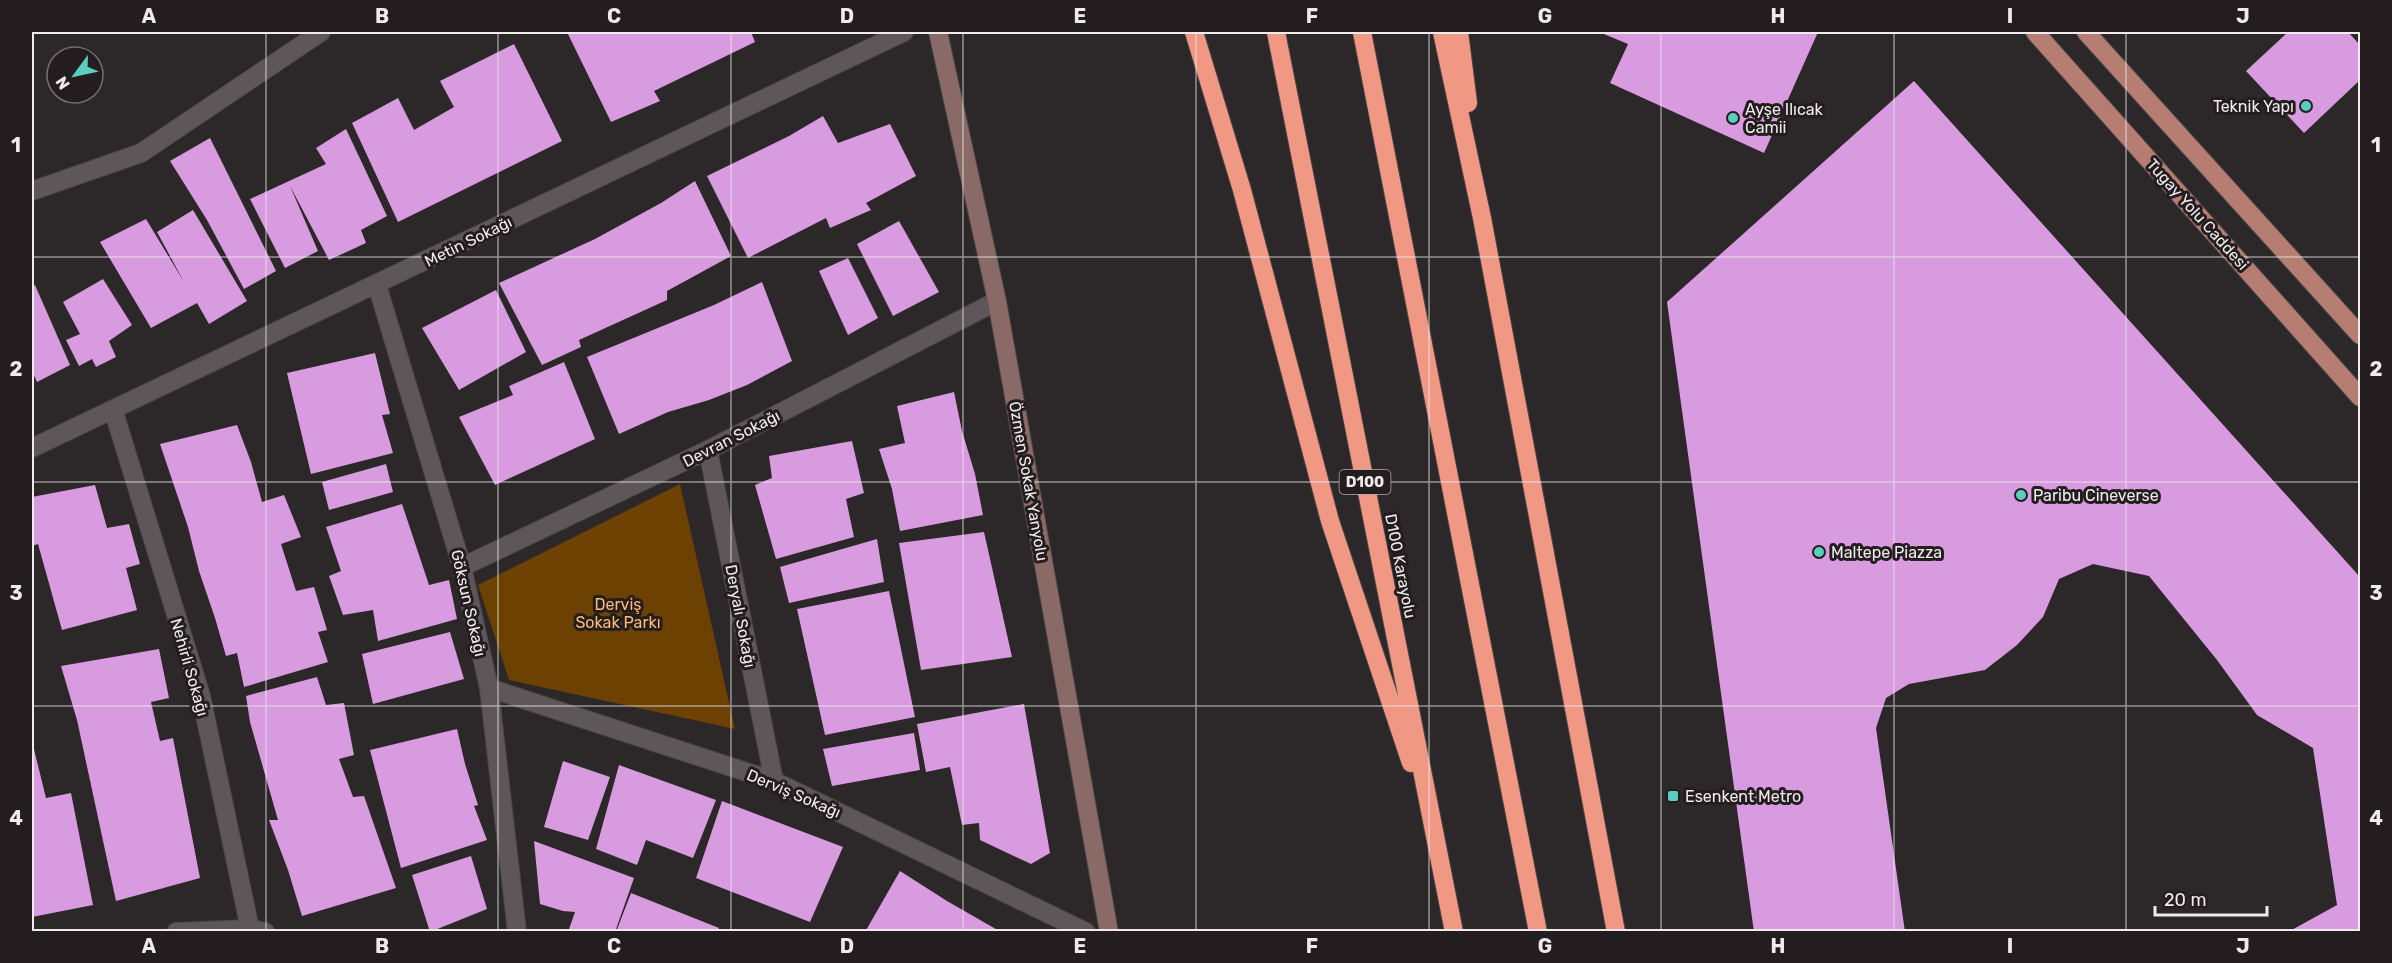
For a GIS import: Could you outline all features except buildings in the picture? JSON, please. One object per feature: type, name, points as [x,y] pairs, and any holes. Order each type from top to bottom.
[{"type":"highway","points":[[1194,32],[1242,190],[1330,521],[1434,833]]},
{"type":"highway","name":"D100 Karayolu","points":[[1276,32],[1454,932]]},
{"type":"highway","points":[[1362,32],[1538,932]]},
{"type":"highway","points":[[1442,32],[1482,218],[1616,932]]},
{"type":"highway","points":[[1459,32],[1482,218]]},
{"type":"main road","name":"Özmen Sokak Yanyolu","points":[[938,32],[997,301],[1109,932]]},
{"type":"main road","name":"Tugay Yolu Caddesi","points":[[2035,32],[2361,397]]},
{"type":"main road","points":[[2086,32],[2361,334]]},
{"type":"street","points":[[32,191],[141,153],[321,32]]},
{"type":"street","name":"Metin Sokağı","points":[[32,448],[904,32]]},
{"type":"street","name":"Göksun Sokağı","points":[[377,285],[462,567],[489,688],[517,932]]},
{"type":"street","name":"Devran Sokağı","points":[[462,567],[708,450],[997,301]]},
{"type":"street","name":"Nehirli Sokağı","points":[[113,409],[201,696],[258,930]]},
{"type":"street","name":"Deryalı Sokağı","points":[[708,450],[774,781]]},
{"type":"street","name":"Derviş Sokağı","points":[[489,688],[774,781],[1086,932]]},
{"type":"street","points":[[176,932],[258,930]]},
{"type":"green space","name":"Derviş Sokak Parkı","points":[[680,484],[735,729],[509,680],[478,585]]},
{"type":"place","name":"Teknik Yapı","points":[[2306,106]]},
{"type":"place","name":"Ayşe Ilıcak Camii","points":[[1733,118]]},
{"type":"place","name":"Paribu Cineverse","points":[[2021,495]]},
{"type":"place","name":"Maltepe Piazza","points":[[1819,552]]},
{"type":"place","name":"Esenkent Metro","points":[[1673,796]]}]
